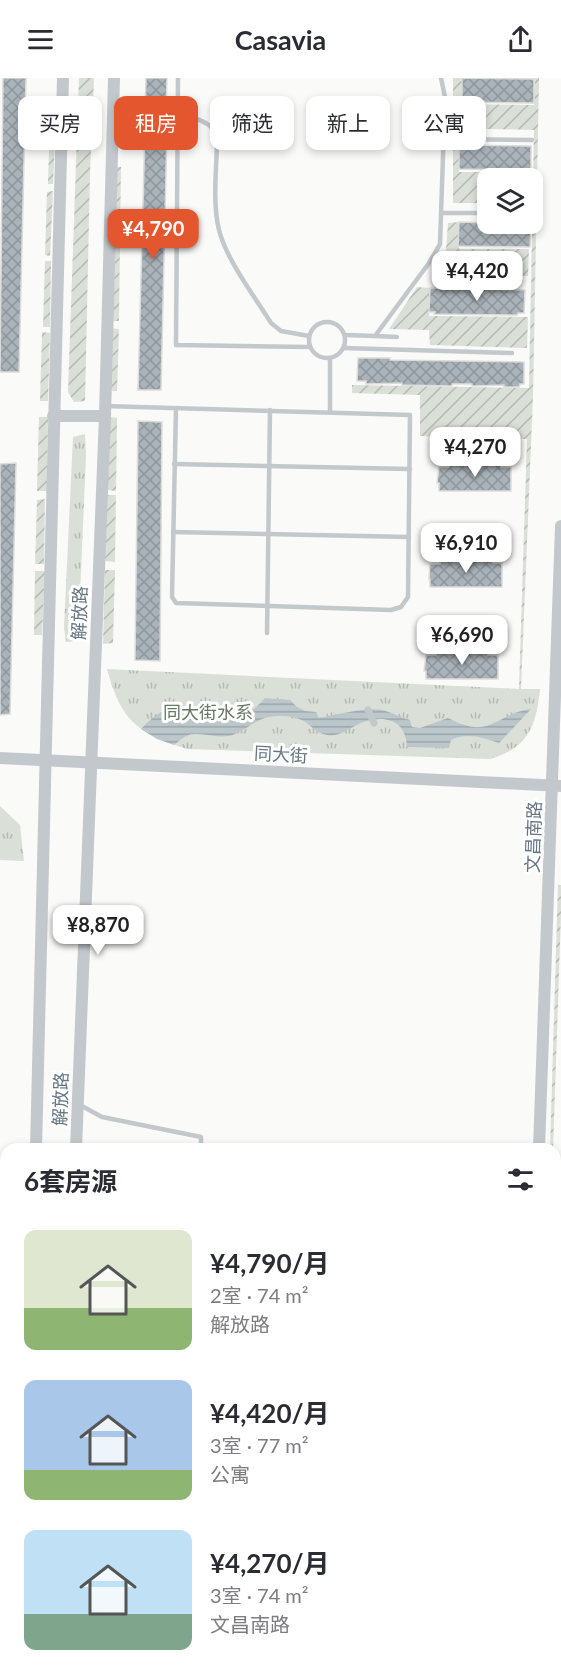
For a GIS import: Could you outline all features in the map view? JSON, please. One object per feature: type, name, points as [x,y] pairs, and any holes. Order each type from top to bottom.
[{"type":"street","name":"解放路","points":[[36,1143],[63,78]]},
{"type":"street","name":"解放路","points":[[76,1143],[105,411],[114,78]]},
{"type":"street","points":[[53,416],[105,411]]},
{"type":"street","name":"文昌南路","points":[[539,1143],[557,785],[561,526]]},
{"type":"street","points":[[368,710],[374,723]]},
{"type":"street","name":"同大街","points":[[0,758],[557,785]]},
{"type":"lane","points":[[178,78],[178,96]]},
{"type":"lane","points":[[441,78],[445,96]]},
{"type":"lane","points":[[198,121],[206,122],[217,137],[216,208],[224,246],[271,323],[281,331],[309,336]]},
{"type":"lane","points":[[486,139],[532,140]]},
{"type":"lane","points":[[178,150],[176,345],[310,347]]},
{"type":"lane","points":[[375,336],[440,243],[443,150]]},
{"type":"lane","points":[[442,213],[477,213]]},
{"type":"lane","points":[[326,322],[338,325],[345,335],[344,348],[341,353],[330,358],[318,356],[310,347],[309,336],[315,326],[326,322]]},
{"type":"lane","points":[[345,335],[397,336]]},
{"type":"lane","points":[[344,348],[512,353]]},
{"type":"lane","points":[[330,358],[330,412]]},
{"type":"lane","points":[[105,411],[176,408],[410,415],[408,597],[401,607],[391,610],[176,603],[172,597],[176,408]]},
{"type":"lane","points":[[267,633],[270,410]]},
{"type":"lane","points":[[174,464],[410,469]]},
{"type":"lane","points":[[173,532],[409,537]]},
{"type":"lane","points":[[77,1104],[102,1117],[201,1137],[201,1143]]},
{"type":"green space","points":[[79,78],[94,78],[93,96],[78,96]]},
{"type":"green space","points":[[453,78],[462,78],[462,96],[453,96]]},
{"type":"green space","points":[[535,78],[539,78],[537,168],[533,168],[534,130],[486,129],[486,104],[534,105]]},
{"type":"green space","points":[[49,150],[55,150],[53,184],[48,184]]},
{"type":"green space","points":[[76,150],[91,150],[85,401],[74,402],[68,392]]},
{"type":"green space","points":[[453,150],[459,150],[459,172],[477,172],[477,203],[453,203]]},
{"type":"green space","points":[[114,167],[121,167],[120,234],[113,234]]},
{"type":"green space","points":[[53,191],[50,256],[45,255],[47,192]]},
{"type":"green space","points":[[459,222],[459,249],[529,249],[528,276],[432,276],[432,264],[446,251],[448,223]]},
{"type":"green space","points":[[532,234],[536,234],[533,396],[521,689],[519,689],[527,439],[420,436],[420,395],[352,393],[352,385],[529,388]]},
{"type":"green space","points":[[120,240],[119,321],[110,321],[112,241]]},
{"type":"green space","points":[[45,261],[51,261],[50,327],[43,327]]},
{"type":"green space","points":[[417,287],[430,288],[429,316],[528,317],[527,348],[430,345],[429,330],[389,329]]},
{"type":"green space","points":[[110,328],[119,329],[117,391],[109,391]]},
{"type":"green space","points":[[42,332],[50,333],[48,401],[40,401]]},
{"type":"green space","points":[[39,417],[48,417],[47,491],[37,491]]},
{"type":"green space","points":[[108,417],[117,418],[116,491],[107,490]]},
{"type":"green space","points":[[85,434],[78,641],[66,642],[64,628],[73,437]]},
{"type":"green space","points":[[106,495],[116,495],[115,562],[105,561]]},
{"type":"green space","points":[[45,499],[44,564],[35,564],[37,500]]},
{"type":"green space","points":[[105,570],[115,570],[113,643],[103,644]]},
{"type":"green space","points":[[35,571],[45,571],[42,635],[34,635]]},
{"type":"green space","name":"同大街水系","points":[[107,669],[540,689],[536,714],[528,734],[513,749],[490,759],[187,749],[155,737],[143,730],[125,713],[112,687]]},
{"type":"green space","points":[[0,806],[20,825],[24,861],[0,860]]},
{"type":"green space","points":[[558,885],[561,885],[553,1143],[550,1143]]},
{"type":"shaded area","points":[[265,698],[290,700],[305,711],[316,712],[319,718],[360,710],[382,710],[410,720],[412,727],[420,728],[448,718],[474,727],[484,727],[531,709],[499,743],[463,736],[451,740],[449,748],[407,747],[406,738],[398,725],[378,719],[361,723],[339,734],[329,735],[318,732],[299,719],[274,716],[262,719],[230,736],[191,734],[174,745],[157,739],[141,729],[156,715],[168,710],[201,718],[231,718],[241,716],[258,706]]},
{"type":"building","points":[[3,78],[26,78],[26,96],[18,96],[18,150],[24,150],[19,372],[0,372]]},
{"type":"building","points":[[146,78],[167,78],[166,96],[145,96]]},
{"type":"building","points":[[462,78],[534,79],[534,103],[486,102],[486,96],[462,96]]},
{"type":"building","points":[[486,145],[531,146],[531,168],[459,169],[459,150],[486,150]]},
{"type":"building","points":[[144,150],[167,150],[161,390],[138,390]]},
{"type":"building","points":[[459,222],[477,222],[477,234],[531,234],[530,247],[458,246]]},
{"type":"building","points":[[430,288],[525,290],[524,313],[517,315],[434,314],[435,312],[429,312]]},
{"type":"building","points":[[358,358],[524,362],[524,384],[520,384],[519,387],[504,387],[504,385],[472,386],[472,384],[452,384],[452,386],[402,385],[402,383],[366,384],[366,381],[357,381]]},
{"type":"building","points":[[138,421],[162,422],[160,661],[135,660]]},
{"type":"building","points":[[16,463],[10,714],[0,715],[0,464]]},
{"type":"building","points":[[488,463],[501,463],[501,467],[511,467],[511,491],[439,491],[439,483],[437,483],[439,467],[449,467],[449,464],[488,465]]},
{"type":"building","points":[[479,559],[493,559],[493,563],[502,563],[502,587],[430,587],[430,564],[440,564],[440,560],[479,561]]},
{"type":"building","points":[[475,651],[488,651],[488,655],[498,655],[498,679],[426,679],[426,671],[424,671],[426,655],[436,655],[436,652],[475,653]]}]
